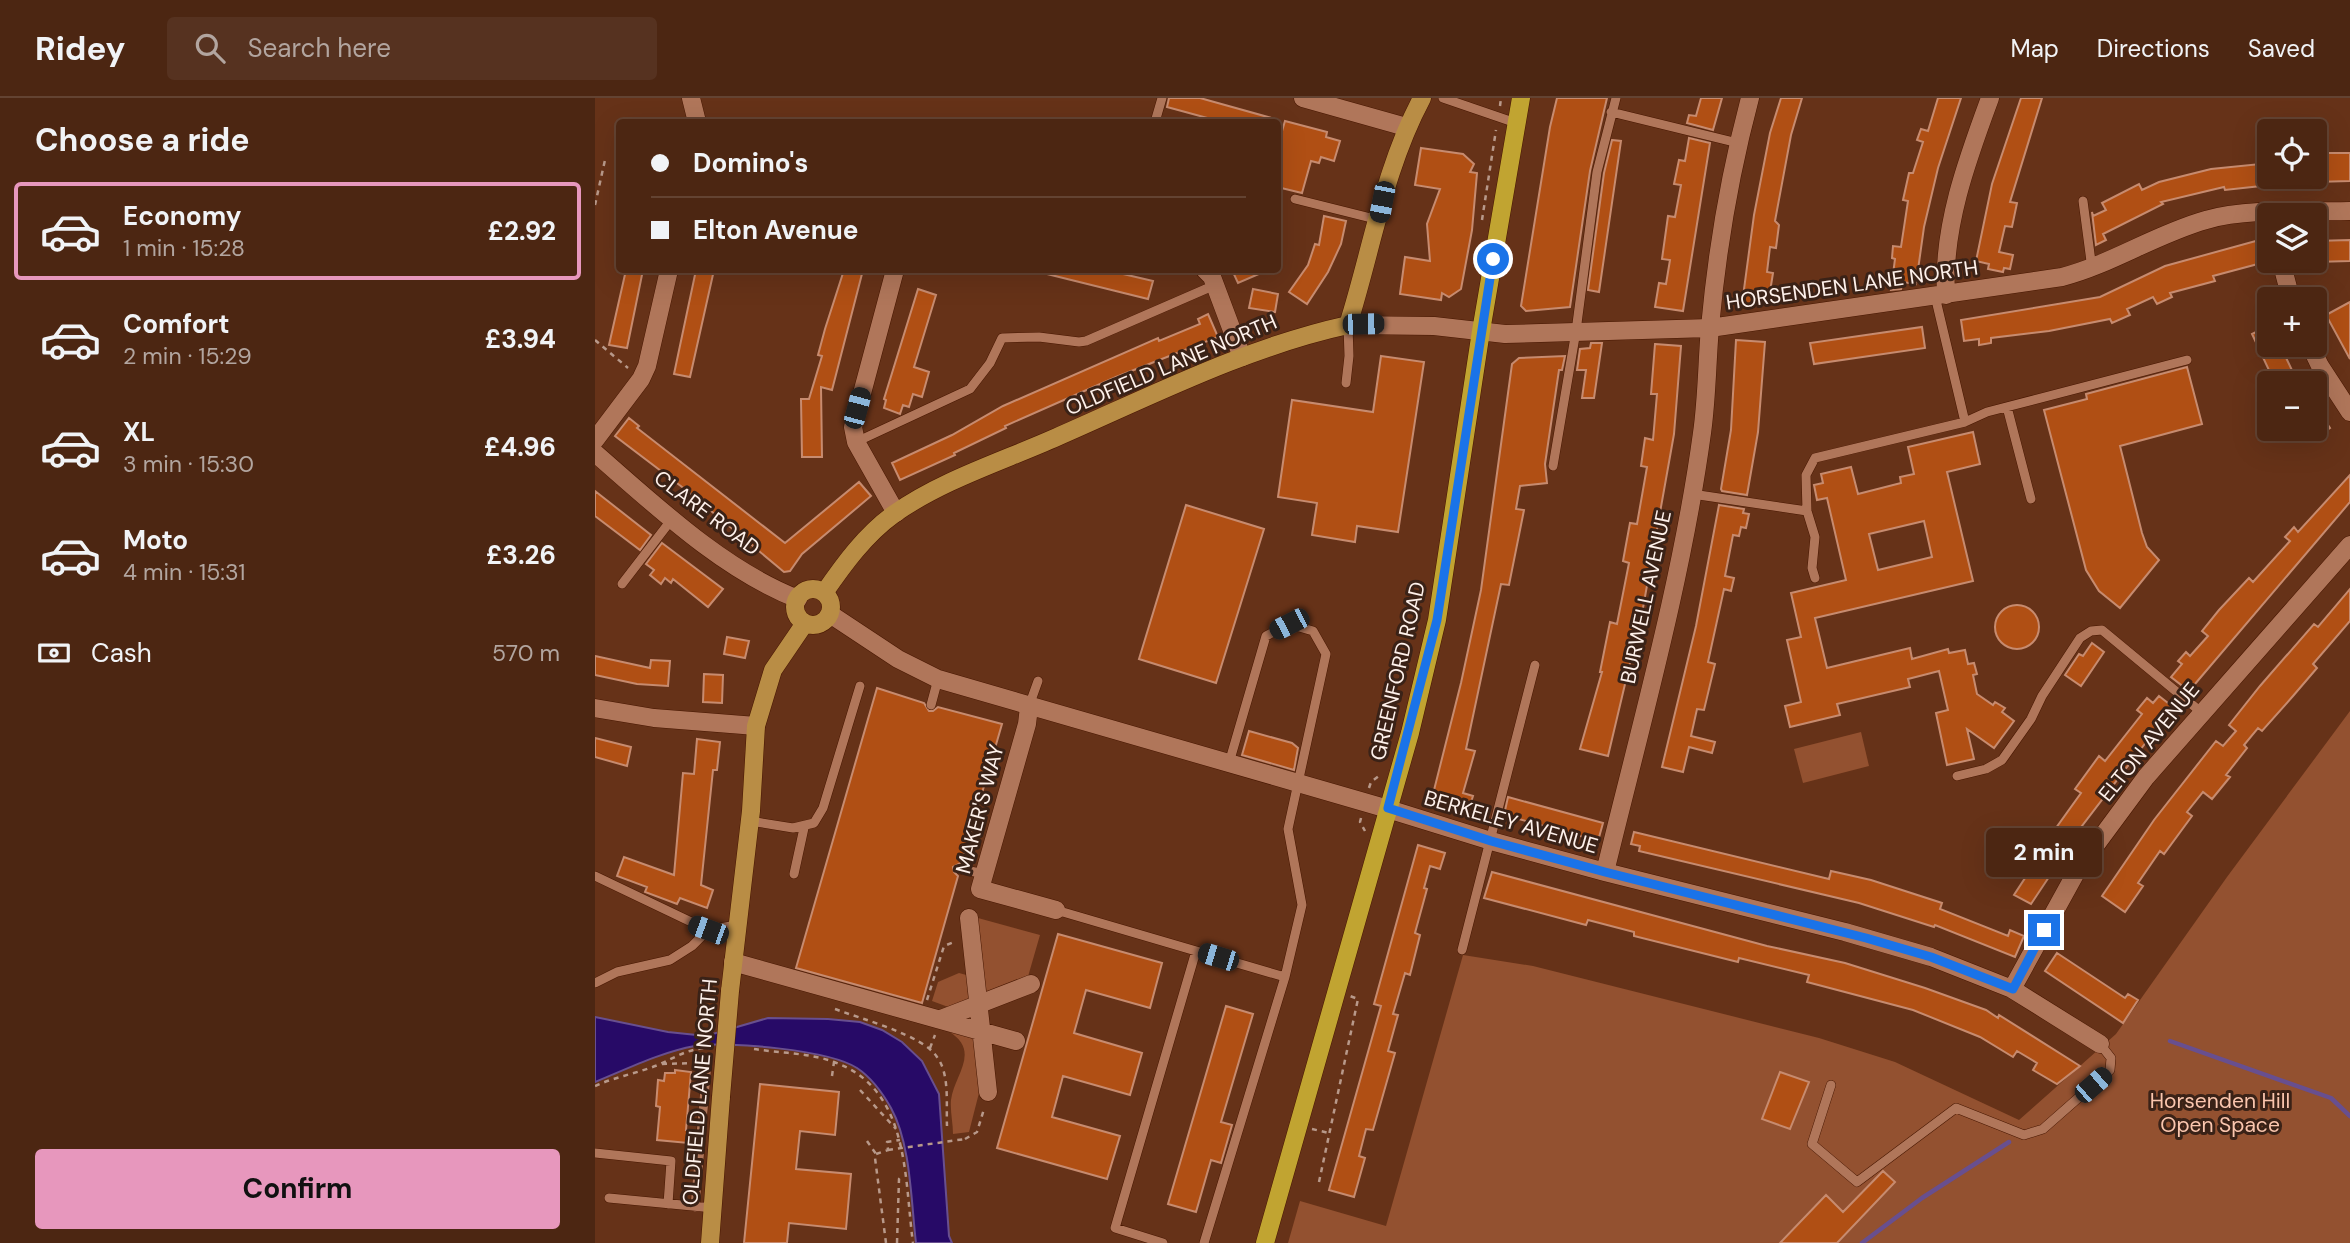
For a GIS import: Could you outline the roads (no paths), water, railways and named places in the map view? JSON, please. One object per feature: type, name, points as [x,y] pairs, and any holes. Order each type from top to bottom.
[{"type":"main road","name":"GREENFORD ROAD","points":[[1265,1243],[1388,808],[1437,620],[1481,331],[1521,98]]},
{"type":"street","points":[[691,98],[696,119]]},
{"type":"street","points":[[1303,98],[1406,127]]},
{"type":"street","points":[[1348,325],[1378,220],[1385,185],[1406,127],[1422,98]]},
{"type":"street","name":"BURWELL AVENUE","points":[[1605,872],[1666,618],[1692,494],[1703,432],[1718,254],[1738,143],[1751,98]]},
{"type":"street","points":[[1940,296],[1968,156],[1990,98]]},
{"type":"street","name":"HORSENDEN LANE NORTH","points":[[2327,212],[2350,211]]},
{"type":"street","name":"HORSENDEN LANE NORTH","points":[[1348,325],[1434,326],[1506,334],[1710,328],[2062,278],[2092,269],[2184,227],[2208,219],[2257,215]]},
{"type":"street","points":[[595,440],[641,379],[647,366],[668,273]]},
{"type":"street","points":[[894,273],[853,427],[856,442],[896,513]]},
{"type":"street","points":[[1207,273],[1215,285],[1242,357]]},
{"type":"street","name":"OLDFIELD LANE NORTH","points":[[824,593],[868,537],[896,513],[944,487],[1242,357],[1313,332],[1348,325]]},
{"type":"street","points":[[2316,357],[2350,412]]},
{"type":"street","name":"CLARE ROAD","points":[[595,453],[672,519],[765,586],[798,598]]},
{"type":"street","name":"ELTON AVENUE","points":[[2013,989],[2078,869],[2146,777],[2350,545]]},
{"type":"street","points":[[807,590],[824,593],[830,602],[830,614],[820,624],[805,623],[797,614],[798,598],[807,590]]},
{"type":"street","name":"BERKELEY AVENUE","points":[[830,614],[933,677],[1029,707],[1388,808],[1491,841],[1931,957],[2013,989],[2101,1044]]},
{"type":"street","name":"OLDFIELD LANE NORTH","points":[[710,1243],[704,1207],[721,1097],[733,962],[750,821],[756,726],[773,670],[805,623]]},
{"type":"street","name":"MAKER'S WAY","points":[[1029,707],[1027,724],[981,889],[1056,910]]},
{"type":"street","points":[[595,708],[654,718],[756,726]]},
{"type":"street","points":[[969,918],[988,1092]]},
{"type":"street","points":[[733,962],[1016,1041]]},
{"type":"street","points":[[941,1018],[1031,984]]},
{"type":"lane","points":[[1156,119],[1162,98]]},
{"type":"lane","points":[[1443,98],[1516,123]]},
{"type":"lane","points":[[1553,466],[1576,331],[1597,172],[1616,98]]},
{"type":"lane","points":[[1611,112],[1738,143]]},
{"type":"lane","points":[[1295,198],[1378,220]]},
{"type":"lane","points":[[2083,201],[2092,269]]},
{"type":"lane","points":[[856,442],[970,389],[990,363],[1002,338],[1039,337],[1086,341],[1215,285]]},
{"type":"lane","points":[[1940,296],[1965,422]]},
{"type":"lane","points":[[1346,383],[1348,325]]},
{"type":"lane","points":[[1815,578],[1812,568],[1815,537],[1807,511],[1806,475],[1815,458],[1965,422],[2007,407],[2187,360]]},
{"type":"lane","points":[[2007,407],[2031,499]]},
{"type":"lane","points":[[1692,494],[1807,511]]},
{"type":"lane","points":[[622,584],[672,519]]},
{"type":"lane","points":[[1204,1243],[1285,977],[1302,905],[1288,829],[1326,654],[1313,631],[1289,624],[1266,636],[1229,763]]},
{"type":"lane","points":[[1957,776],[1986,769],[2002,760],[2031,719],[2042,696],[2080,638],[2091,631],[2102,630],[2201,712]]},
{"type":"lane","points":[[1462,950],[1535,666]]},
{"type":"lane","points":[[931,705],[933,677]]},
{"type":"lane","points":[[1029,707],[1038,681]]},
{"type":"lane","points":[[750,821],[804,828],[814,823],[823,808],[860,686]]},
{"type":"lane","points":[[794,874],[804,828]]},
{"type":"lane","points":[[960,869],[985,874]]},
{"type":"lane","points":[[595,876],[708,930]]},
{"type":"lane","points":[[1056,910],[1285,977]]},
{"type":"lane","points":[[595,983],[617,972],[670,960],[692,946],[708,930],[737,925]]},
{"type":"lane","points":[[1163,1243],[1115,1228],[1196,951]]},
{"type":"lane","points":[[1831,1085],[1812,1144],[1857,1182],[1956,1108],[2024,1135],[2043,1129],[2110,1070],[2111,1058],[2101,1044]]},
{"type":"lane","points":[[609,1198],[704,1207],[707,1063]]},
{"type":"lane","points":[[595,1153],[671,1161],[668,1204]]},
{"type":"waterway","points":[[2170,1041],[2331,1098],[2350,1116]]},
{"type":"waterway","points":[[1862,1243],[1922,1198],[2009,1142]]},
{"type":"park label","name":"Horsenden Hill Open Space","points":[[2220,1113]]}]
